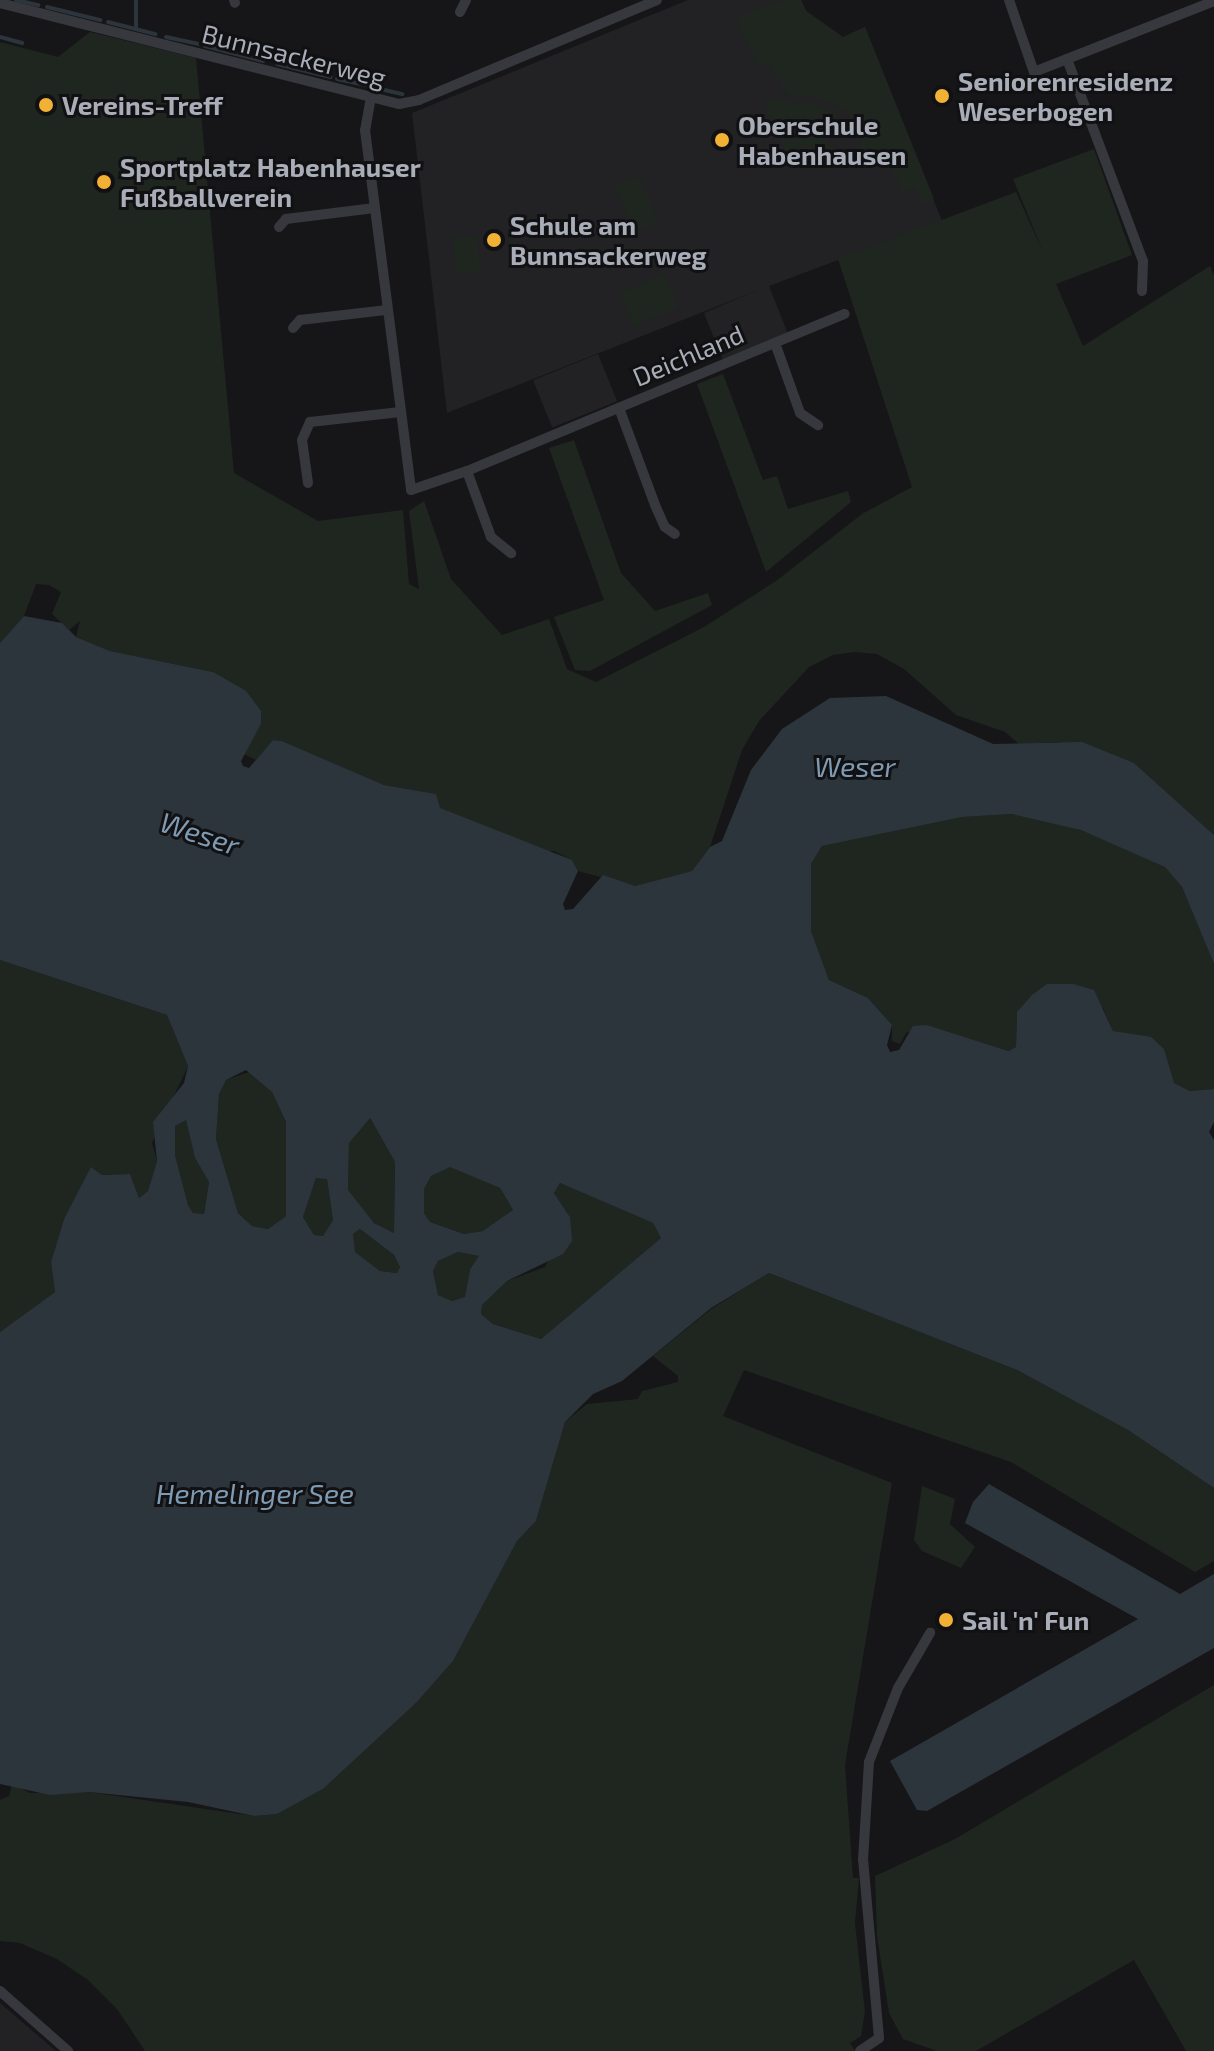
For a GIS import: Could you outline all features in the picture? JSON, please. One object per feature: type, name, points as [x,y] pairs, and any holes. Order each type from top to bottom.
[{"type":"street","points":[[460,12],[466,0]]},
{"type":"street","name":"Bunnsackerweg","points":[[0,3],[399,104],[419,100],[657,0]]},
{"type":"street","points":[[1009,0],[1034,72],[1214,1]]},
{"type":"street","points":[[1067,59],[1143,261],[1142,291]]},
{"type":"street","name":"Deichland","points":[[371,97],[365,130],[411,490],[467,471],[845,314]]},
{"type":"street","points":[[279,227],[286,219],[374,208]]},
{"type":"street","points":[[293,328],[300,320],[387,310]]},
{"type":"street","name":"Deichland","points":[[775,343],[800,413],[818,425]]},
{"type":"street","name":"Deichland","points":[[619,408],[655,505],[665,527],[675,534]]},
{"type":"street","points":[[308,483],[302,440],[310,422],[400,412]]},
{"type":"street","points":[[467,471],[491,537],[511,553]]},
{"type":"street","points":[[860,2051],[879,2038],[864,1882],[869,1762],[898,1688],[930,1633]]},
{"type":"street","points":[[0,1991],[68,2051]]},
{"type":"shaded area","name":"Oberschule Habenhausen","points":[[688,0],[801,0],[806,11],[843,37],[865,27],[942,221],[769,286],[788,334],[723,360],[704,313],[761,289],[447,413],[412,113]]},
{"type":"shaded area","points":[[781,0],[801,0],[806,11],[843,37],[865,27],[934,199],[922,204],[915,187],[903,192],[884,154],[866,160],[847,111],[815,97],[788,95],[768,63],[759,68],[735,19]]},
{"type":"shaded area","points":[[90,32],[196,58],[234,473],[318,521],[403,510],[409,584],[419,589],[409,511],[424,501],[451,579],[502,635],[549,619],[567,669],[596,682],[704,627],[776,581],[862,514],[912,487],[838,259],[1016,192],[1044,254],[1013,179],[1094,149],[1132,255],[1056,284],[1083,346],[1210,266],[1214,275],[1214,835],[1134,763],[1058,742],[1019,744],[1005,732],[956,715],[904,669],[877,654],[855,652],[833,655],[809,667],[759,721],[742,750],[710,847],[692,871],[635,886],[578,871],[572,860],[554,851],[541,851],[439,808],[435,794],[384,785],[282,741],[273,740],[256,760],[244,754],[261,724],[213,672],[110,651],[76,637],[80,621],[69,630],[52,614],[61,592],[49,585],[36,584],[24,616],[0,643],[0,42],[58,57]]},
{"type":"shaded area","points":[[770,99],[815,105],[839,115],[820,123],[832,152],[792,168],[764,102]]},
{"type":"shaded area","points":[[639,176],[658,221],[634,231],[615,186]]},
{"type":"shaded area","points":[[476,235],[481,272],[457,275],[452,238]]},
{"type":"shaded area","points":[[664,274],[678,307],[634,326],[620,293]]},
{"type":"shaded area","points":[[598,354],[617,401],[552,428],[533,380]]},
{"type":"shaded area","points":[[723,374],[763,480],[777,476],[788,509],[848,491],[851,502],[766,572],[697,384]]},
{"type":"shaded area","points":[[574,440],[621,573],[655,611],[708,593],[712,605],[590,671],[575,670],[554,617],[604,600],[549,448]]},
{"type":"shaded area","points":[[1012,814],[1062,823],[1141,853],[1165,867],[1182,887],[1214,964],[1214,1089],[1190,1091],[1174,1083],[1132,1035],[1113,1031],[1103,1008],[1017,1012],[1016,1047],[1007,1051],[927,1025],[906,1033],[900,1044],[892,1041],[892,1025],[868,998],[829,980],[811,931],[811,864],[822,846],[962,817]]},
{"type":"shaded area","points":[[0,960],[167,1015],[188,1066],[152,1143],[157,1161],[148,1191],[139,1198],[130,1174],[102,1175],[92,1168],[64,1219],[51,1262],[55,1292],[0,1332]]},
{"type":"shaded area","points":[[252,1071],[272,1092],[286,1122],[286,1216],[268,1229],[252,1226],[238,1213],[216,1139],[219,1094],[226,1080]]},
{"type":"shaded area","points":[[369,1117],[395,1162],[394,1233],[374,1223],[348,1191],[349,1143]]},
{"type":"shaded area","points":[[186,1120],[195,1158],[209,1182],[204,1214],[193,1213],[188,1205],[175,1155],[175,1126]]},
{"type":"shaded area","points":[[450,1166],[500,1188],[513,1210],[484,1231],[464,1234],[430,1222],[424,1213],[424,1189],[431,1176]]},
{"type":"shaded area","points":[[316,1178],[327,1178],[333,1220],[323,1236],[314,1235],[303,1217]]},
{"type":"shaded area","points":[[560,1183],[653,1223],[661,1238],[541,1339],[493,1324],[481,1314],[482,1305],[507,1281],[545,1267],[570,1217],[554,1193]]},
{"type":"shaded area","points":[[360,1229],[394,1255],[400,1267],[397,1273],[380,1271],[354,1252],[353,1234]]},
{"type":"shaded area","points":[[458,1252],[479,1256],[470,1269],[465,1297],[452,1301],[438,1295],[433,1271],[438,1261]]},
{"type":"shaded area","points":[[769,1273],[1017,1370],[1128,1430],[1214,1488],[1214,1561],[1195,1572],[1011,1462],[744,1370],[723,1416],[892,1483],[845,1765],[853,1878],[859,1878],[855,1923],[865,2012],[861,2036],[850,2043],[855,2051],[145,2051],[117,2009],[88,1980],[57,1959],[20,1943],[0,1941],[0,1800],[9,1796],[12,1784],[30,1793],[89,1792],[254,1816],[277,1814],[323,1789],[417,1702],[453,1661],[517,1541],[536,1521],[565,1422],[587,1404],[638,1399],[642,1391],[678,1382],[678,1376],[653,1356],[711,1309]]},
{"type":"shaded area","points":[[922,1486],[955,1499],[950,1524],[975,1547],[961,1568],[922,1551],[914,1540]]},
{"type":"shaded area","points":[[1214,1685],[1214,2051],[1186,2051],[1134,1960],[976,2051],[937,2051],[903,2039],[889,2013],[877,1936],[875,1876],[955,1839]]},
{"type":"shaded area","points":[[0,2003],[56,2051],[0,2051]]},
{"type":"water","points":[[24,616],[62,623],[76,637],[110,651],[213,672],[246,691],[261,711],[261,724],[241,761],[243,766],[249,768],[273,740],[282,741],[384,785],[436,794],[440,808],[572,860],[578,871],[563,904],[565,910],[573,909],[603,875],[635,886],[692,871],[710,847],[722,841],[751,770],[782,729],[830,698],[886,696],[993,744],[1082,742],[1134,763],[1214,835],[1214,964],[1182,887],[1165,867],[1081,830],[1012,814],[962,817],[822,846],[811,864],[811,931],[829,980],[868,998],[892,1025],[887,1045],[890,1052],[899,1050],[913,1026],[927,1025],[1008,1051],[1016,1047],[1017,1012],[1032,995],[1047,984],[1073,984],[1094,990],[1113,1031],[1151,1037],[1164,1049],[1174,1083],[1190,1091],[1214,1089],[1214,1122],[1209,1132],[1214,1140],[1214,1488],[1128,1430],[1017,1370],[769,1273],[711,1308],[622,1381],[593,1394],[565,1422],[536,1521],[517,1541],[453,1661],[417,1702],[323,1789],[277,1814],[254,1816],[188,1802],[89,1792],[50,1795],[0,1784],[0,1332],[55,1292],[51,1262],[64,1219],[91,1167],[102,1175],[130,1174],[139,1198],[148,1191],[157,1161],[153,1122],[184,1083],[188,1066],[167,1015],[0,960],[0,643]],"holes":[[[246,1070],[272,1092],[286,1122],[286,1216],[268,1229],[252,1226],[238,1213],[216,1139],[219,1094],[226,1080]],[[370,1118],[395,1162],[394,1233],[374,1223],[348,1190],[349,1143]],[[186,1120],[195,1158],[209,1182],[204,1214],[193,1213],[188,1205],[175,1155],[175,1126]],[[450,1167],[500,1188],[513,1210],[483,1231],[464,1234],[430,1222],[424,1213],[424,1189],[431,1176]],[[316,1178],[327,1179],[333,1220],[323,1236],[314,1235],[303,1217]],[[560,1183],[653,1223],[661,1238],[541,1339],[493,1324],[481,1314],[482,1305],[507,1281],[563,1254],[572,1241],[570,1217],[554,1193]],[[360,1229],[394,1255],[400,1267],[397,1273],[380,1271],[355,1252],[353,1234]],[[458,1252],[479,1256],[470,1269],[465,1297],[452,1301],[438,1295],[433,1271],[438,1261]]]},
{"type":"water","points":[[989,1484],[1180,1594],[1214,1574],[1214,1648],[927,1811],[917,1810],[890,1761],[1138,1619],[965,1523],[973,1502]]},
{"type":"waterway","points":[[16,0],[38,5]]},
{"type":"waterway","points":[[136,0],[136,29]]},
{"type":"waterway","points":[[47,7],[100,20]]},
{"type":"waterway","points":[[108,22],[155,34]]},
{"type":"waterway","points":[[0,37],[22,43]]},
{"type":"waterway","points":[[166,37],[198,44]]},
{"type":"waterway","points":[[205,46],[263,61]]},
{"type":"waterway","points":[[277,64],[330,77]]},
{"type":"waterway","points":[[337,79],[369,86]]},
{"type":"waterway","points":[[380,89],[402,94]]},
{"type":"place","name":"Seniorenresidenz Weserbogen","points":[[942,96]]},
{"type":"place","name":"Vereins-Treff","points":[[46,105]]},
{"type":"place","name":"Oberschule Habenhausen","points":[[722,140]]},
{"type":"place","name":"Sportplatz Habenhauser Fußballverein","points":[[104,182]]},
{"type":"place","name":"Schule am Bunnsackerweg","points":[[494,240]]},
{"type":"place","name":"Sail 'n' Fun","points":[[946,1620]]},
{"type":"water label","name":"Weser","points":[[855,766]]},
{"type":"water label","name":"Weser","points":[[200,833]]},
{"type":"water label","name":"Hemelinger See","points":[[255,1493]]}]
